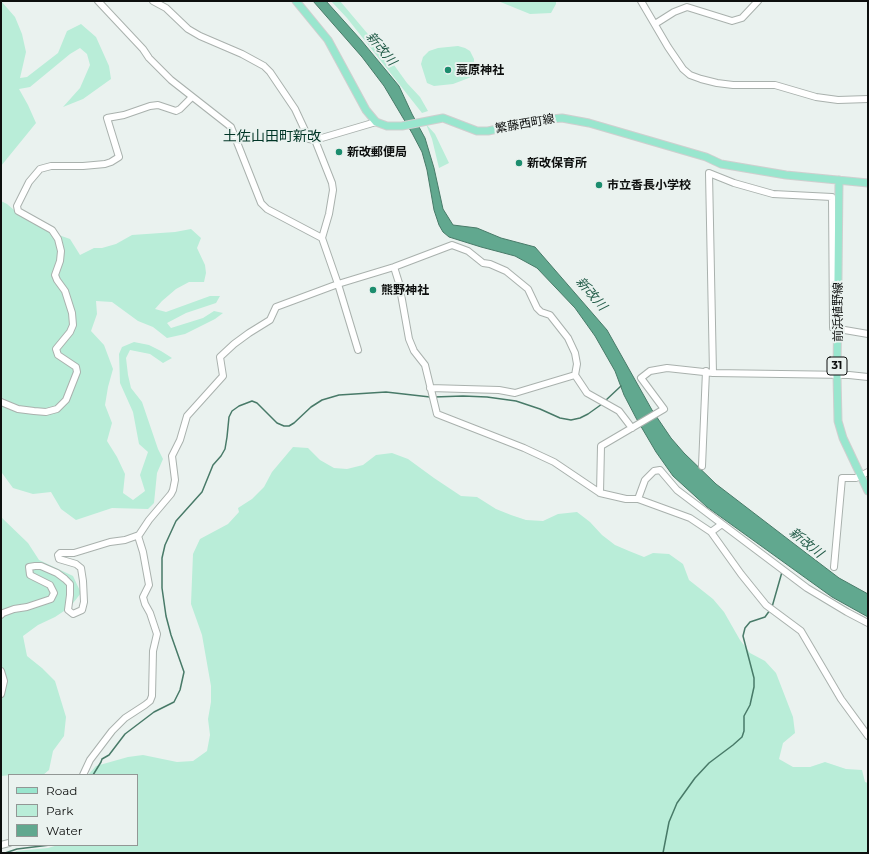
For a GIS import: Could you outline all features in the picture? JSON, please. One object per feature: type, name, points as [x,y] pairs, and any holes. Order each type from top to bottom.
[{"type":"main road","points":[[296,1],[328,40],[366,110],[376,122]]},
{"type":"main road","name":"繁藤西町線","points":[[376,122],[387,126],[402,126],[443,118],[477,131],[488,131],[540,120],[562,118],[575,120],[706,157],[721,164],[762,172],[839,180]]},
{"type":"main road","points":[[839,180],[868,183]]},
{"type":"main road","name":"前浜植野線","points":[[839,180],[838,421],[843,438],[860,477],[868,491]]},
{"type":"street","points":[[98,1],[143,49],[149,58],[171,80],[231,127],[262,203],[267,209],[322,238]]},
{"type":"street","points":[[153,1],[166,8],[188,28],[200,36],[242,54],[264,66],[270,72],[295,109],[309,139],[315,140],[376,122]]},
{"type":"street","points":[[641,1],[684,69],[690,75],[701,79],[733,85],[775,85],[816,97],[838,100],[868,99]]},
{"type":"street","points":[[655,24],[674,12],[687,7],[732,21],[742,18],[758,1]]},
{"type":"street","points":[[1,402],[18,409],[34,412],[46,412],[57,409],[66,400],[78,372],[76,367],[58,355],[56,349],[70,332],[73,325],[72,313],[65,292],[57,280],[56,275],[61,251],[58,239],[52,230],[18,211],[17,206],[29,182],[40,169],[51,166],[105,164],[112,162],[119,157],[107,118],[124,115],[150,106],[158,105],[176,111],[192,97]]},
{"type":"street","points":[[315,140],[332,182],[333,190],[329,214],[322,238],[358,350]]},
{"type":"street","points":[[713,373],[709,173],[734,183],[773,194],[832,197],[833,328],[868,334]]},
{"type":"street","points":[[1,615],[14,609],[41,603],[51,599],[54,593],[50,585],[30,575],[29,567],[35,566],[41,566],[57,573],[65,579],[70,584],[68,610],[73,614],[82,610],[84,602],[81,568],[76,564],[59,559],[58,555],[60,553],[74,553],[110,542],[125,540],[138,536],[142,532],[149,520],[173,490],[175,480],[172,456],[180,440],[187,416],[222,376],[220,357],[239,340],[270,320],[276,308],[338,284],[394,267],[452,245],[468,251],[483,263],[490,264],[506,271],[528,289],[540,312],[550,315],[568,338],[575,353],[577,364],[575,375],[587,393],[619,411],[632,428]]},
{"type":"street","points":[[394,267],[399,283],[409,338],[414,351],[425,365],[437,414],[524,448],[554,462],[600,493],[638,499],[690,518],[711,532],[741,574],[766,605],[801,631],[841,699],[868,736]]},
{"type":"street","points":[[600,493],[601,446],[664,409],[641,378],[650,371],[667,368],[706,371],[713,373],[868,377]]},
{"type":"street","points":[[702,466],[706,371]]},
{"type":"street","points":[[430,388],[492,390],[515,393],[575,375]]},
{"type":"street","points":[[638,499],[645,480],[654,471],[660,470],[677,490],[807,588],[846,612],[868,623]]},
{"type":"street","points":[[834,567],[842,478],[860,477],[868,472]]},
{"type":"street","points":[[711,532],[722,524]]},
{"type":"street","points":[[83,774],[90,760],[112,731],[125,718],[145,705],[152,696],[153,651],[156,634],[150,613],[143,597],[149,585],[143,552],[138,536]]},
{"type":"street","points":[[1,671],[4,682],[1,694]]},
{"type":"green space","points":[[1,1],[15,17],[22,34],[26,52],[20,78],[27,77],[58,53],[67,31],[81,24],[96,37],[109,66],[111,79],[83,99],[63,107],[80,88],[90,65],[87,54],[80,48],[70,54],[30,87],[19,89],[36,123],[1,166]]},
{"type":"green space","points":[[331,1],[340,1],[420,97],[428,111],[422,113],[347,18]]},
{"type":"green space","points":[[498,1],[556,1],[556,4],[551,13],[530,14]]},
{"type":"green space","name":"藁原神社","points":[[458,46],[470,51],[474,59],[474,76],[453,84],[434,86],[427,83],[421,64],[423,57],[429,51],[438,48]]},
{"type":"green space","points":[[426,124],[435,134],[449,163],[439,168],[432,139]]},
{"type":"green space","points":[[1,201],[21,216],[39,219],[53,233],[70,239],[80,255],[94,248],[102,248],[116,244],[132,235],[175,232],[191,229],[201,238],[197,248],[205,265],[206,273],[204,282],[189,282],[176,289],[155,309],[166,312],[210,296],[220,296],[216,303],[186,313],[167,323],[171,328],[203,318],[214,311],[223,313],[215,319],[185,334],[167,338],[153,327],[138,321],[112,302],[96,301],[97,314],[91,331],[104,345],[113,369],[105,405],[112,423],[107,441],[125,474],[123,493],[133,500],[145,491],[140,475],[148,452],[139,444],[133,412],[120,383],[119,354],[122,347],[134,342],[149,345],[172,358],[163,363],[150,354],[130,350],[126,358],[131,388],[142,402],[158,449],[163,459],[157,473],[154,503],[148,509],[112,508],[76,520],[61,509],[51,492],[33,494],[13,488],[2,473]]},
{"type":"green space","points":[[293,447],[308,448],[320,460],[334,468],[347,469],[363,465],[376,455],[392,453],[408,459],[461,496],[477,497],[496,509],[511,515],[526,520],[543,521],[558,514],[577,512],[615,545],[644,557],[653,553],[669,554],[683,564],[689,580],[713,599],[724,612],[740,640],[750,653],[765,661],[776,673],[793,717],[795,733],[783,743],[779,759],[793,767],[810,767],[825,762],[846,769],[862,770],[865,782],[868,783],[868,853],[15,853],[16,851],[55,846],[138,846],[138,774],[89,774],[96,766],[128,757],[143,755],[177,762],[193,761],[207,751],[210,735],[208,719],[211,702],[211,686],[202,635],[191,604],[193,554],[200,539],[228,524],[239,512],[238,508],[252,499],[264,487],[272,472]]},
{"type":"green space","points":[[1,517],[28,543],[39,560],[73,576],[81,593],[70,607],[55,617],[38,625],[23,636],[27,656],[55,681],[66,717],[64,736],[53,751],[49,770],[44,774],[8,774],[8,775],[1,776]]},
{"type":"water","points":[[313,1],[326,1],[399,86],[425,138],[434,168],[443,209],[453,225],[477,228],[501,238],[535,247],[607,330],[652,410],[671,438],[684,453],[716,484],[839,578],[868,594],[868,617],[832,597],[707,507],[673,476],[656,452],[636,418],[624,395],[615,371],[595,336],[575,308],[537,268],[515,256],[449,237],[443,232],[434,210],[427,170],[422,152],[412,133],[384,86],[362,57]]},
{"type":"waterway","points":[[605,401],[621,386]]},
{"type":"waterway","points":[[94,774],[102,759],[109,755],[125,734],[154,712],[174,702],[180,690],[184,672],[166,616],[162,588],[162,558],[165,545],[176,521],[202,492],[213,465],[225,449],[229,417],[232,411],[239,406],[252,401],[257,403],[277,423],[284,426],[289,426],[311,407],[322,400],[339,395],[386,392],[430,397]]},
{"type":"waterway","points":[[434,397],[487,397],[516,401],[560,418],[571,420],[588,414],[602,404]]},
{"type":"waterway","points":[[772,607],[782,572]]},
{"type":"waterway","points":[[663,853],[669,822],[677,803],[695,778],[709,763],[742,737],[744,731],[744,716],[750,705],[754,687],[754,678],[743,636],[745,628],[750,622],[765,617],[770,610]]},
{"type":"waterway","points":[[5,853],[17,849],[42,846]]},
{"type":"place","name":"藁原神社","points":[[448,70]]},
{"type":"place","name":"新改郵便局","points":[[339,152]]},
{"type":"place","name":"新改保育所","points":[[519,163]]},
{"type":"place","name":"市立香長小学校","points":[[599,185]]},
{"type":"place","name":"熊野神社","points":[[373,290]]},
{"type":"district","name":"土佐山田町新改","points":[[272,137]]},
{"type":"water label","name":"新改川","points":[[381,49]]},
{"type":"water label","name":"新改川","points":[[591,294]]},
{"type":"water label","name":"新改川","points":[[806,543]]}]
